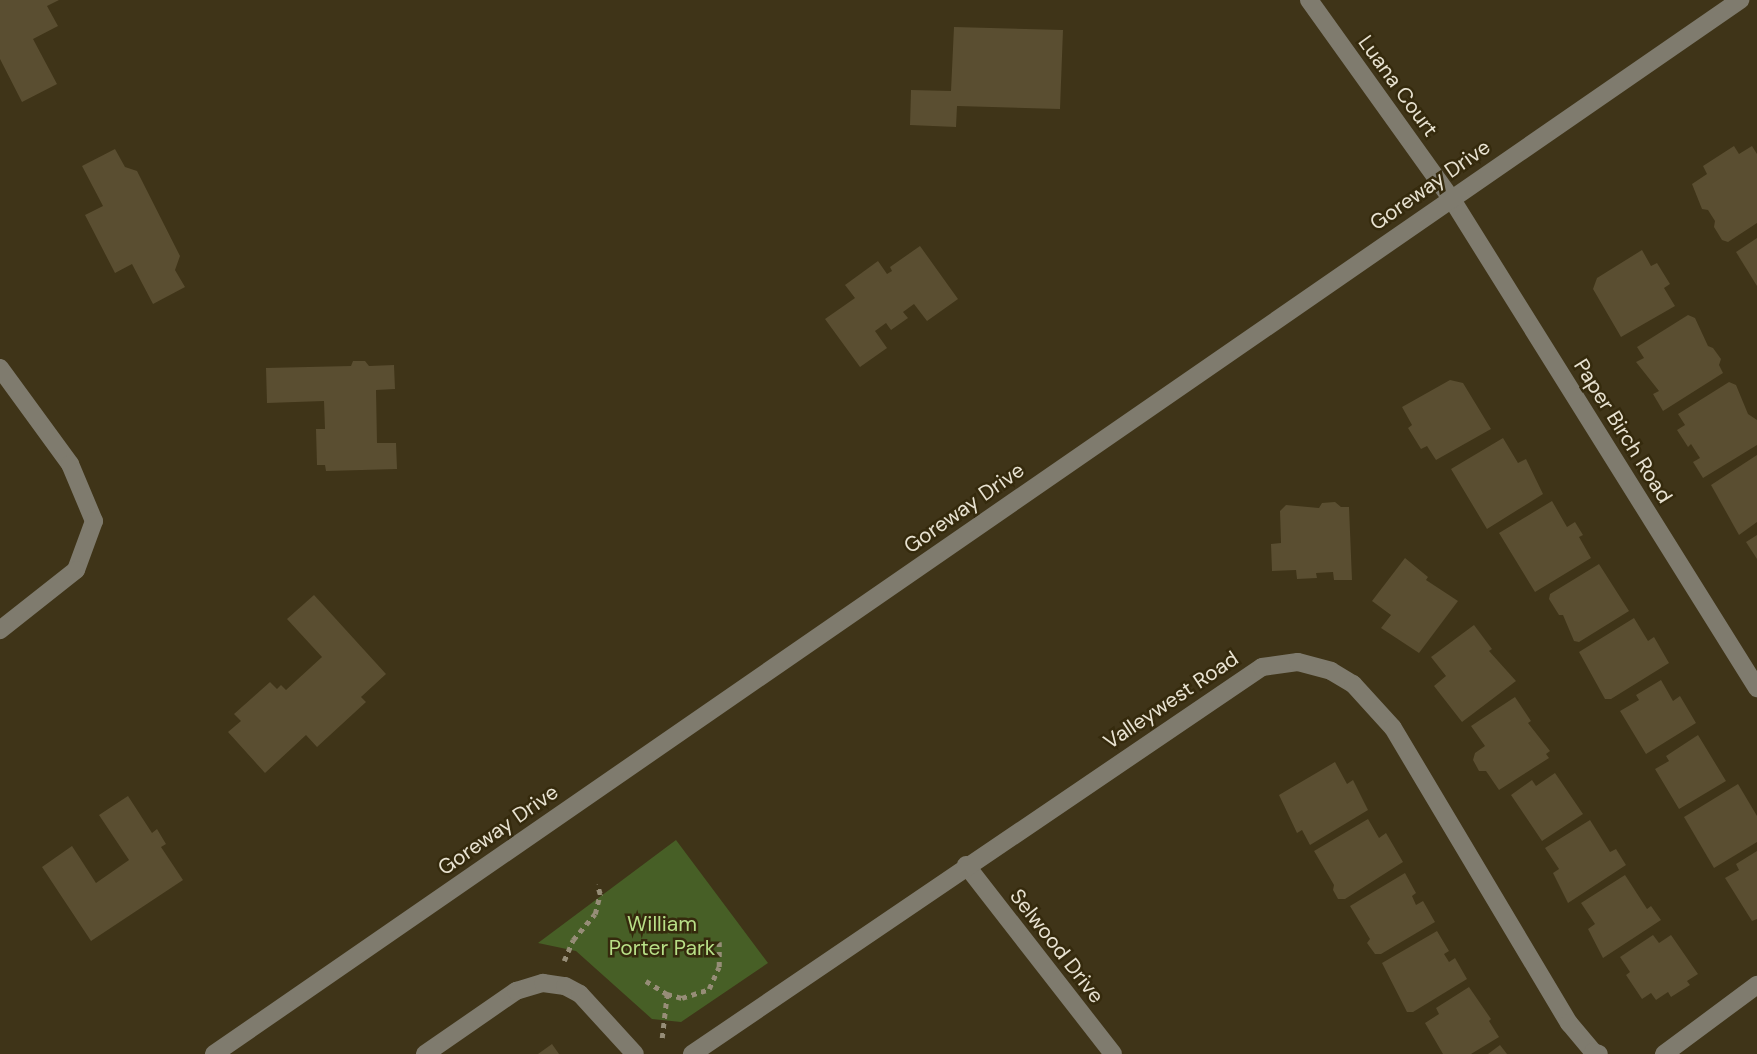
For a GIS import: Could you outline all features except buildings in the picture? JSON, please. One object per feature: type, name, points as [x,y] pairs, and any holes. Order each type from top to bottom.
[{"type":"street","name":"Luana Court","points":[[1309,0],[1451,198]]},
{"type":"street","name":"Goreway Drive","points":[[214,1054],[1740,0]]},
{"type":"street","name":"Paper Birch Road","points":[[1451,198],[1757,688]]},
{"type":"street","points":[[0,368],[71,464],[94,521],[76,570],[0,630]]},
{"type":"street","name":"Valleywest Road","points":[[692,1054],[966,865],[1262,667],[1298,662],[1331,671],[1353,684],[1393,728],[1569,1023],[1594,1052],[1599,1054]]},
{"type":"street","name":"Selwood Drive","points":[[966,865],[1113,1054]]},
{"type":"street","points":[[425,1054],[516,991],[543,983],[565,986],[580,994],[635,1054]]},
{"type":"street","points":[[1664,1054],[1757,985]]},
{"type":"path","points":[[564,961],[573,940],[596,914],[600,894],[597,884]]},
{"type":"path","points":[[646,981],[667,994],[682,998],[696,996],[709,989],[719,967],[719,942]]},
{"type":"path","points":[[662,1038],[667,994]]},
{"type":"green space","name":"William Porter Park","points":[[676,840],[768,963],[681,1022],[652,1019],[576,951],[538,943]]}]
